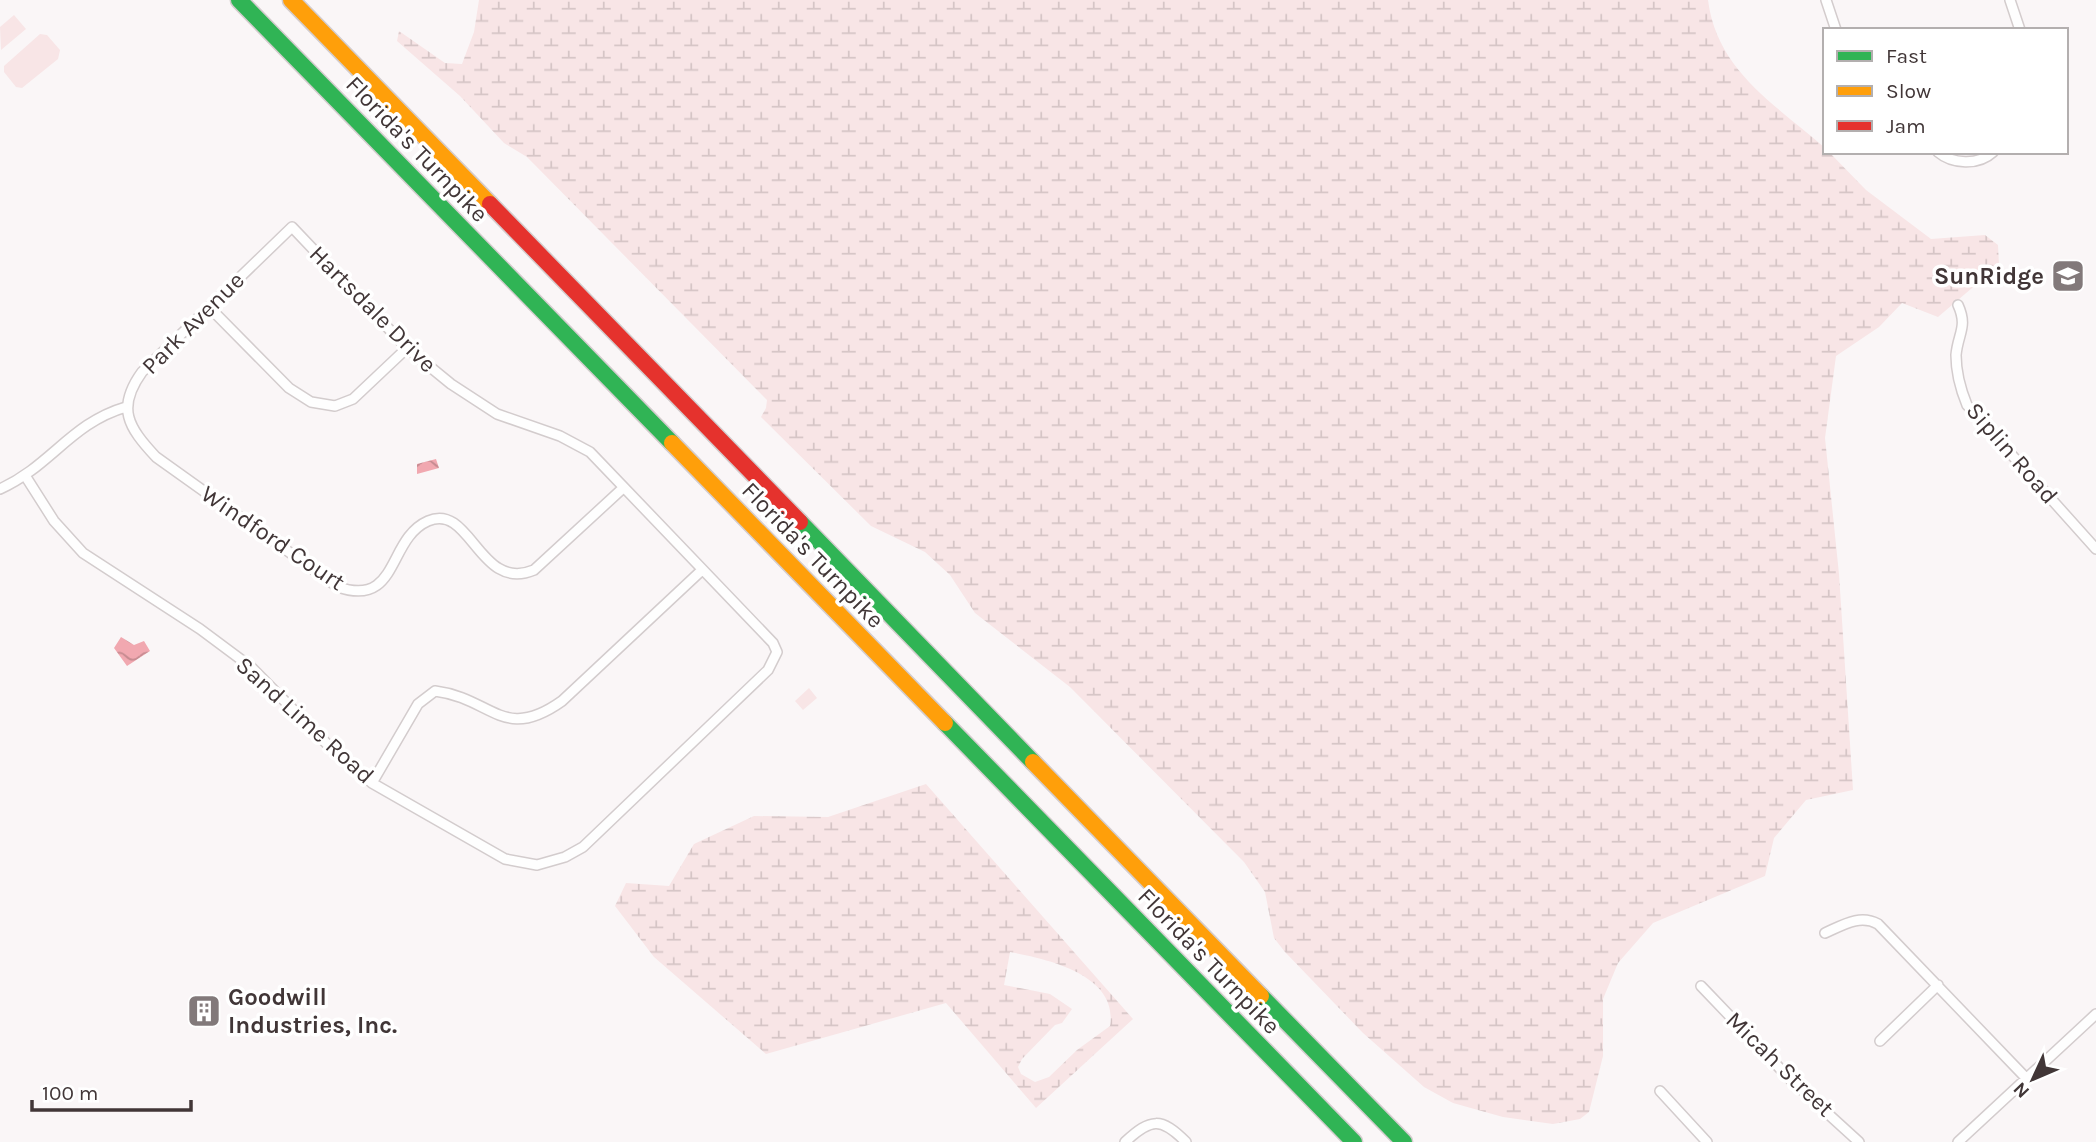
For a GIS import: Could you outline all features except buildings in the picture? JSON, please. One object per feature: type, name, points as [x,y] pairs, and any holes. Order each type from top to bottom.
[{"type":"highway","name":"Florida's Turnpike","points":[[239,0],[1354,1142]]},
{"type":"highway","name":"Florida's Turnpike","points":[[291,0],[1404,1142]]},
{"type":"street","points":[[1826,0],[1835,28]]},
{"type":"street","points":[[2010,0],[2019,28]]},
{"type":"street","points":[[1940,154],[1968,163],[1987,158],[1991,154]]},
{"type":"street","name":"Park Avenue","points":[[126,407],[129,389],[142,372],[292,227]]},
{"type":"street","name":"Hartsdale Drive","points":[[292,227],[407,348],[451,384],[497,414],[560,436],[590,452],[622,489],[773,643],[777,652],[768,670]]},
{"type":"street","name":"Siplin Road","points":[[1958,305],[1965,319],[1956,353],[1957,380],[1967,405],[2096,549]]},
{"type":"street","points":[[209,307],[289,388],[311,402],[335,406],[354,398],[407,348]]},
{"type":"street","points":[[0,489],[26,477],[87,423],[104,413],[126,407]]},
{"type":"street","name":"Windford Court","points":[[126,407],[135,434],[156,457],[338,587],[353,592],[369,591],[382,582],[412,534],[428,521],[444,519],[459,527],[490,563],[503,573],[520,575],[534,570],[622,489]]},
{"type":"street","name":"Sand Lime Road","points":[[26,477],[54,521],[83,553],[200,629],[251,667],[336,753],[372,783],[505,859],[537,865],[565,858],[583,848],[768,670]]},
{"type":"street","points":[[372,783],[418,704],[435,691],[454,693],[501,717],[525,720],[541,716],[562,701],[702,570]]},
{"type":"street","points":[[1825,933],[1868,918],[1878,924],[2027,1079]]},
{"type":"street","points":[[1880,1041],[1938,985]]},
{"type":"street","name":"Micah Street","points":[[1701,986],[1793,1081],[1859,1142]]},
{"type":"street","points":[[1958,1142],[2096,1014]]},
{"type":"street","points":[[1660,1091],[1707,1142]]},
{"type":"street","points":[[1125,1142],[1138,1130],[1156,1123],[1171,1127],[1186,1142]]},
{"type":"green space","points":[[479,0],[1708,0],[1723,47],[1736,66],[1768,101],[1823,146],[1823,154],[1831,154],[1866,190],[1931,239],[1985,235],[1998,245],[1999,265],[1938,317],[1902,303],[1879,327],[1836,356],[1825,438],[1839,574],[1853,790],[1806,800],[1774,838],[1765,876],[1653,923],[1618,963],[1603,999],[1603,1056],[1589,1112],[1580,1119],[1553,1124],[1503,1117],[1453,1103],[1424,1087],[1363,1033],[1285,952],[1274,938],[1265,892],[1244,862],[1070,687],[975,613],[950,575],[925,552],[871,526],[761,417],[767,400],[527,157],[504,143],[460,96],[397,41],[399,31],[445,63],[462,64],[474,32]]},
{"type":"green space","points":[[14,15],[26,29],[1,50],[0,27]]},
{"type":"green space","points":[[40,34],[47,35],[60,50],[58,59],[22,88],[16,87],[4,72],[4,66]]},
{"type":"green space","points":[[809,688],[817,698],[803,710],[795,701]]},
{"type":"green space","points":[[926,784],[1133,1019],[1036,1108],[946,1003],[766,1054],[654,957],[615,906],[626,883],[669,886],[694,844],[754,816],[828,817]],"holes":[[[1010,952],[1043,959],[1078,973],[1104,994],[1110,1008],[1110,1026],[1077,1050],[1049,1077],[1035,1082],[1021,1074],[1018,1067],[1022,1059],[1055,1025],[1062,1023],[1072,1009],[1050,994],[1004,985]]]},
{"type":"water","points":[[436,459],[439,468],[417,474],[417,464]]},
{"type":"water","points":[[121,637],[134,645],[144,641],[150,651],[127,666],[114,648]]},
{"type":"traffic: fast","points":[[239,0],[672,443]]},
{"type":"traffic: fast","points":[[800,522],[1033,762]]},
{"type":"traffic: fast","points":[[945,723],[1354,1142]]},
{"type":"traffic: fast","points":[[1261,996],[1404,1142]]},
{"type":"traffic: slow","points":[[291,0],[490,204]]},
{"type":"traffic: slow","points":[[672,443],[945,723]]},
{"type":"traffic: slow","points":[[1033,762],[1261,996]]},
{"type":"traffic: jam","points":[[490,204],[800,522]]},
{"type":"place","name":"SunRidge","points":[[2068,276]]},
{"type":"place","name":"Goodwill Industries, Inc.","points":[[204,1011]]}]
